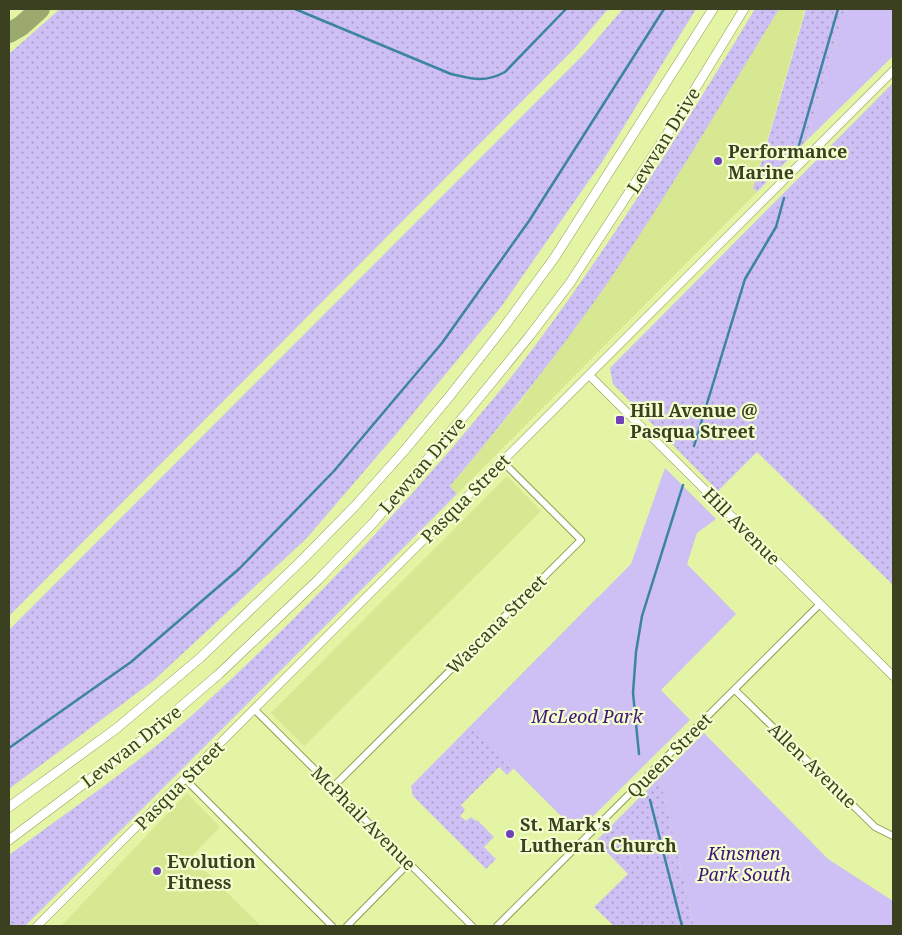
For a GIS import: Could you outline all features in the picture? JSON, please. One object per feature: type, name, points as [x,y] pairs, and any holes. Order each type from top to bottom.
[{"type":"main road","name":"Lewvan Drive","points":[[9,807],[117,728],[200,658],[300,562],[398,457],[482,355],[556,257],[713,9]]},
{"type":"main road","name":"Lewvan Drive","points":[[9,840],[142,740],[219,674],[318,580],[374,522],[470,409],[570,283],[673,125],[744,9]]},
{"type":"street","name":"Pasqua Street","points":[[37,926],[502,461],[590,376],[893,71]]},
{"type":"street","name":"Hill Avenue","points":[[590,376],[893,676]]},
{"type":"street","name":"Wascana Street","points":[[333,787],[581,540],[502,461]]},
{"type":"street","name":"Queen Street","points":[[497,926],[820,604]]},
{"type":"street","name":"Allen Avenue","points":[[735,690],[875,827],[893,836]]},
{"type":"street","name":"McPhail Avenue","points":[[255,710],[472,926]]},
{"type":"street","points":[[185,779],[332,926]]},
{"type":"street","points":[[347,926],[409,863]]},
{"type":"shaded area","points":[[779,9],[805,9],[753,188],[757,192],[457,494],[450,486],[521,401],[601,292],[667,192]]},
{"type":"shaded area","points":[[507,476],[541,511],[304,746],[271,713]]},
{"type":"shaded area","points":[[187,793],[220,827],[191,857],[261,926],[61,926]]},
{"type":"green space","points":[[60,9],[608,9],[575,48],[9,616],[9,54]]},
{"type":"green space","points":[[623,9],[696,9],[602,162],[501,307],[306,539],[153,681],[9,789],[9,630],[585,53]]},
{"type":"green space","points":[[755,9],[779,9],[670,187],[602,291],[528,390],[450,486],[457,494],[25,926],[9,926],[9,855],[130,767],[177,729],[304,608],[372,538],[437,466],[513,375],[582,280],[671,146]]},
{"type":"green space","points":[[806,9],[845,9],[806,141],[757,192],[753,188]]},
{"type":"green space","points":[[845,9],[893,9],[893,56],[806,141]]},
{"type":"green space","points":[[893,83],[893,585],[757,452],[718,491],[613,384],[610,368]]},
{"type":"green space","name":"McLeod Park","points":[[665,468],[716,519],[697,533],[687,564],[736,614],[661,690],[690,720],[577,832],[471,726],[631,564]]},
{"type":"green space","points":[[598,597],[514,768],[507,775],[499,767],[461,805],[465,810],[460,816],[466,821],[471,817],[477,820],[494,837],[484,847],[496,859],[486,869],[413,796],[411,786]]},
{"type":"green space","name":"Kinsmen Park South","points":[[704,733],[828,859],[893,901],[893,926],[694,926],[660,777]]},
{"type":"green space","points":[[660,777],[694,926],[614,926],[594,907],[628,874],[596,841]]},
{"type":"waterway","points":[[295,9],[451,74],[478,79],[491,78],[505,72],[566,9]]},
{"type":"waterway","points":[[9,748],[131,662],[239,569],[334,471],[442,343],[529,221],[664,9]]},
{"type":"waterway","points":[[799,145],[838,9]]},
{"type":"waterway","points":[[694,446],[745,279],[776,227],[784,198]]},
{"type":"waterway","points":[[639,754],[633,693],[636,652],[642,616],[683,485]]},
{"type":"waterway","points":[[650,800],[682,926]]},
{"type":"taxiway","points":[[9,33],[21,26],[40,9]]},
{"type":"place","name":"Performance Marine","points":[[718,161]]},
{"type":"place","name":"Hill Avenue @ Pasqua Street","points":[[620,420]]},
{"type":"place","name":"St. Mark's Lutheran Church","points":[[510,834]]},
{"type":"place","name":"Evolution Fitness","points":[[157,871]]}]
